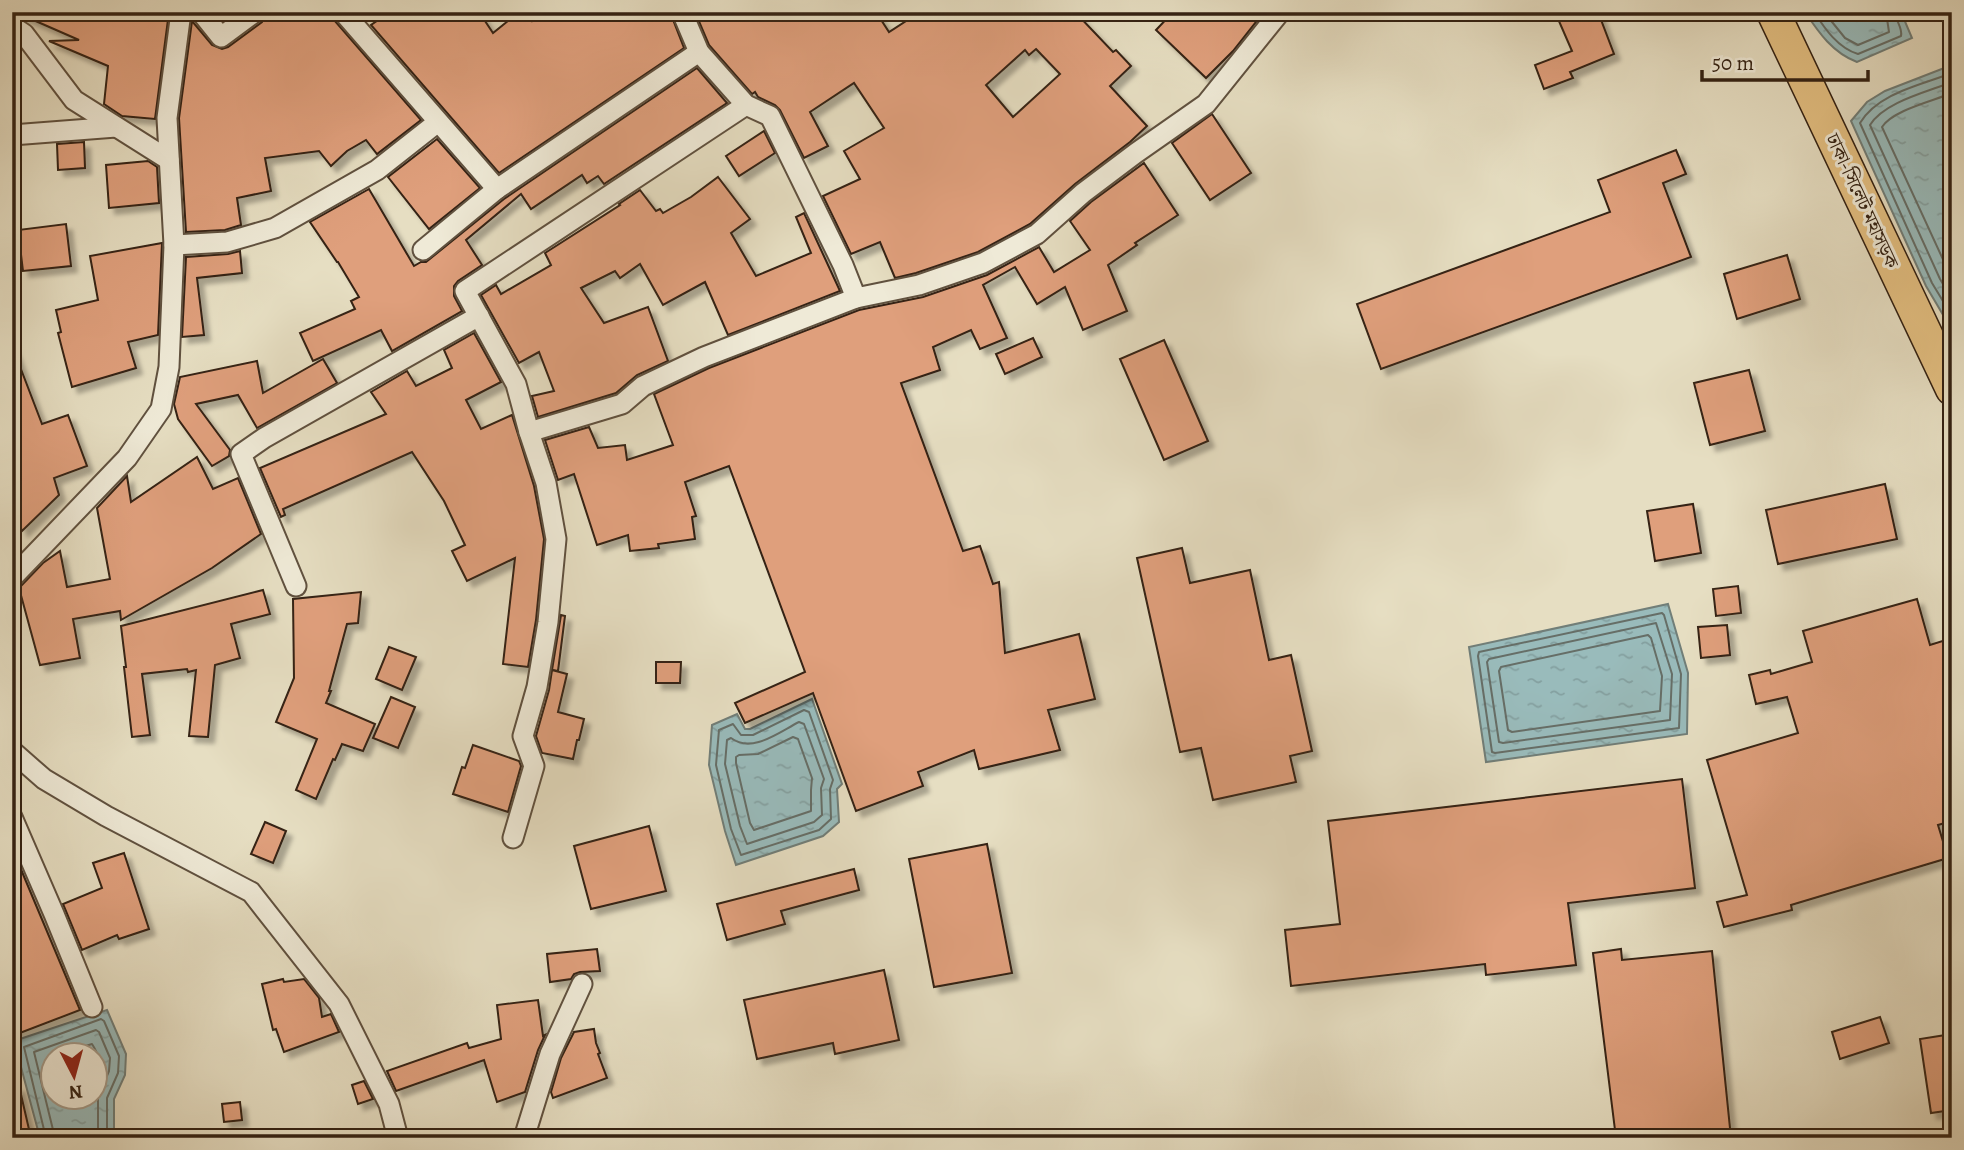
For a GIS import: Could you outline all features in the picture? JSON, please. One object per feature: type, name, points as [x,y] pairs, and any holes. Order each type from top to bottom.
[{"type":"highway","name":"ঢাকা-সিলেট মহাসড়ক","points":[[1773,12],[1952,389]]},
{"type":"street","points":[[12,578],[127,458],[161,409],[169,367],[174,246],[167,118],[181,12]]},
{"type":"street","points":[[201,12],[221,37],[254,12]]},
{"type":"street","points":[[342,12],[497,189]]},
{"type":"street","points":[[682,12],[699,52],[746,105],[771,116],[843,265],[856,298]]},
{"type":"street","points":[[529,432],[622,404],[643,386],[705,357],[856,298],[919,285],[983,263],[1037,234],[1083,193],[1206,104],[1280,12]]},
{"type":"street","points":[[12,26],[24,33],[74,100],[169,160]]},
{"type":"street","points":[[423,250],[497,189],[699,52]]},
{"type":"street","points":[[513,838],[534,766],[523,736],[537,687],[546,635],[556,539],[546,483],[516,384],[465,291],[746,105]]},
{"type":"street","points":[[174,246],[227,242],[275,228],[377,170],[438,122]]},
{"type":"street","points":[[12,135],[116,127]]},
{"type":"street","points":[[296,586],[241,454],[264,438],[479,316]]},
{"type":"street","points":[[12,751],[44,779],[106,816],[251,892],[339,1004],[389,1104],[398,1138]]},
{"type":"street","points":[[12,817],[92,1007]]},
{"type":"street","points":[[524,1138],[550,1054],[582,984]]},
{"type":"water","points":[[1805,12],[1901,12],[1912,38],[1857,62],[1834,48]]},
{"type":"water","points":[[1952,65],[1952,330],[1926,286],[1851,121],[1867,102],[1885,91]]},
{"type":"water","points":[[1668,604],[1688,673],[1687,734],[1486,762],[1469,647]]},
{"type":"water","points":[[812,699],[842,784],[837,789],[839,822],[823,836],[736,865],[709,765],[712,725],[737,714],[745,729],[750,729]]},
{"type":"water","points":[[107,1010],[126,1054],[125,1075],[114,1099],[114,1138],[40,1138],[14,1041]]},
{"type":"building","points":[[15,12],[169,12],[155,119],[122,116],[104,104],[108,66],[49,41],[79,40]]},
{"type":"building","points":[[267,12],[331,12],[334,20],[421,120],[377,154],[366,140],[347,151],[331,166],[319,151],[265,158],[271,191],[237,198],[241,225],[225,230],[186,232],[179,118],[192,21],[212,45],[222,49],[262,22]]},
{"type":"building","points":[[390,12],[479,12],[493,33],[519,12],[524,12],[532,21],[543,12],[670,12],[684,48],[499,173],[371,25]]},
{"type":"building","points":[[695,12],[876,12],[889,32],[920,12],[1075,12],[1113,52],[1116,50],[1131,66],[1110,86],[1147,126],[1030,224],[978,252],[895,278],[880,242],[851,254],[823,196],[860,179],[844,151],[884,128],[854,83],[810,112],[828,146],[804,158],[780,110],[758,97],[755,92],[752,94],[709,45]],"holes":[[[1036,49],[1060,74],[1013,117],[986,85],[1025,50],[1029,55]]]},
{"type":"building","points":[[1173,12],[1253,12],[1259,18],[1233,51],[1206,78],[1156,30]]},
{"type":"building","points":[[1555,12],[1598,12],[1614,54],[1570,72],[1573,78],[1544,89],[1535,65],[1572,51]]},
{"type":"building","points":[[697,68],[727,103],[604,184],[598,176],[587,183],[582,175],[531,209],[521,194],[466,240],[482,265],[454,286],[454,296],[462,311],[392,351],[381,330],[313,361],[300,333],[355,309],[351,301],[359,297],[310,222],[369,189],[414,266],[426,262],[504,199]]},
{"type":"building","points":[[1212,114],[1251,173],[1210,200],[1172,143]]},
{"type":"building","points":[[764,131],[775,153],[739,176],[726,156]]},
{"type":"building","points":[[437,139],[480,188],[429,229],[388,177]]},
{"type":"building","points":[[84,142],[85,168],[58,170],[57,144]]},
{"type":"building","points":[[1676,150],[1686,174],[1663,183],[1691,257],[1381,369],[1357,304],[1610,212],[1598,180]]},
{"type":"building","points":[[148,161],[157,167],[159,203],[109,208],[106,165]]},
{"type":"building","points":[[1144,163],[1178,215],[1135,243],[1137,245],[1108,265],[1127,311],[1083,330],[1065,287],[1037,304],[1015,267],[983,285],[1007,338],[980,349],[971,330],[933,347],[940,370],[901,383],[963,551],[980,546],[993,584],[999,582],[1005,653],[1079,634],[1095,699],[1048,710],[1060,750],[979,769],[974,750],[918,772],[923,786],[856,811],[813,693],[745,723],[735,703],[805,672],[729,466],[685,482],[696,516],[692,517],[695,539],[658,544],[659,548],[630,551],[628,535],[597,545],[574,474],[558,480],[545,440],[589,427],[598,448],[625,445],[627,460],[673,445],[654,394],[709,368],[859,310],[923,297],[987,275],[1039,247],[1054,272],[1090,250],[1070,221]]},
{"type":"building","points":[[718,177],[750,219],[731,233],[756,276],[811,253],[796,217],[804,213],[840,291],[728,335],[705,282],[663,305],[640,264],[620,278],[615,271],[581,288],[604,323],[648,307],[668,361],[637,375],[616,393],[538,417],[532,396],[554,391],[539,352],[519,363],[481,295],[496,285],[501,294],[551,265],[545,253],[640,190],[656,211],[660,209],[663,213]]},
{"type":"building","points":[[66,224],[71,266],[23,271],[18,230]]},
{"type":"building","points":[[162,243],[158,335],[128,342],[136,368],[72,387],[58,333],[61,332],[56,310],[98,300],[90,256]]},
{"type":"building","points":[[240,251],[242,273],[197,278],[204,335],[182,337],[186,257]]},
{"type":"building","points":[[1787,255],[1800,299],[1737,319],[1724,274]]},
{"type":"building","points":[[474,333],[501,382],[466,400],[481,429],[512,415],[534,486],[544,539],[536,620],[528,667],[503,664],[515,558],[467,581],[452,551],[465,545],[444,501],[412,452],[283,509],[285,515],[281,517],[260,468],[386,414],[371,392],[407,371],[416,386],[452,368],[444,350]]},
{"type":"building","points":[[1033,338],[1042,357],[1005,374],[996,354]]},
{"type":"building","points":[[1164,340],[1208,441],[1164,460],[1120,359]]},
{"type":"building","points":[[14,351],[42,424],[68,415],[87,466],[54,478],[59,495],[22,531],[12,504]]},
{"type":"building","points":[[323,359],[337,383],[257,428],[238,395],[196,404],[230,450],[229,456],[212,466],[178,419],[174,404],[180,377],[257,361],[263,393]]},
{"type":"building","points":[[1749,370],[1765,431],[1710,445],[1694,383]]},
{"type":"building","points":[[197,457],[213,489],[238,478],[261,534],[212,568],[121,620],[120,611],[73,619],[80,658],[40,665],[19,588],[43,563],[60,551],[67,587],[110,579],[97,508],[127,476],[131,502]]},
{"type":"building","points":[[1885,484],[1897,539],[1778,564],[1766,510]]},
{"type":"building","points":[[1693,504],[1701,553],[1655,561],[1647,511]]},
{"type":"building","points":[[1182,548],[1190,583],[1250,570],[1269,660],[1291,655],[1312,751],[1290,756],[1296,782],[1213,800],[1201,748],[1180,752],[1137,558]]},
{"type":"building","points":[[1738,586],[1741,613],[1716,616],[1713,589]]},
{"type":"building","points":[[263,590],[270,614],[231,624],[240,658],[215,665],[208,737],[189,736],[196,670],[188,672],[187,669],[142,674],[150,735],[132,737],[121,626]]},
{"type":"building","points":[[361,592],[358,623],[347,624],[326,703],[375,724],[363,751],[342,744],[316,799],[296,790],[317,739],[276,722],[294,678],[293,599]]},
{"type":"building","points":[[1917,599],[1930,645],[1952,638],[1952,821],[1938,825],[1948,858],[1791,905],[1792,910],[1724,927],[1717,902],[1747,895],[1707,760],[1798,733],[1787,697],[1756,704],[1749,675],[1770,670],[1771,674],[1812,662],[1803,631]]},
{"type":"building","points":[[561,615],[565,616],[558,671],[552,670]]},
{"type":"building","points":[[1727,625],[1730,655],[1701,658],[1698,627]]},
{"type":"building","points":[[389,647],[416,657],[402,690],[376,679]]},
{"type":"building","points":[[656,662],[681,662],[680,683],[656,683]]},
{"type":"building","points":[[552,670],[567,674],[558,712],[584,719],[573,759],[542,753],[536,736]]},
{"type":"building","points":[[391,697],[415,707],[398,748],[373,738]]},
{"type":"building","points":[[473,745],[519,761],[521,766],[508,812],[453,794]]},
{"type":"building","points":[[1682,779],[1695,888],[1568,903],[1576,965],[1486,975],[1485,964],[1291,986],[1285,930],[1340,924],[1328,821]]},
{"type":"building","points":[[265,822],[286,831],[273,863],[251,854]]},
{"type":"building","points":[[649,826],[666,891],[591,909],[574,846]]},
{"type":"building","points":[[987,844],[1012,973],[934,987],[909,859]]},
{"type":"building","points":[[12,848],[80,1010],[12,1036]]},
{"type":"building","points":[[124,853],[149,929],[119,939],[117,935],[82,950],[63,904],[102,888],[93,863]]},
{"type":"building","points":[[854,869],[859,890],[781,911],[785,924],[727,940],[717,904]]},
{"type":"building","points":[[597,949],[600,971],[580,972],[574,974],[571,979],[550,982],[547,954]]},
{"type":"building","points":[[1621,949],[1622,960],[1712,951],[1731,1138],[1616,1138],[1593,953]]},
{"type":"building","points":[[884,970],[899,1040],[835,1054],[833,1043],[757,1059],[744,1000]]},
{"type":"building","points":[[283,979],[284,982],[304,979],[319,998],[322,1017],[331,1014],[339,1032],[284,1052],[276,1029],[273,1030],[262,984]]},
{"type":"building","points":[[538,1000],[543,1036],[545,1035],[525,1092],[497,1102],[484,1060],[396,1091],[387,1071],[467,1043],[469,1048],[501,1039],[497,1005]]},
{"type":"building","points":[[1880,1017],[1889,1043],[1840,1059],[1832,1032]]},
{"type":"building","points":[[594,1029],[600,1053],[598,1054],[607,1078],[553,1098],[551,1092],[561,1058],[574,1032]]},
{"type":"building","points":[[1952,1034],[1952,1110],[1931,1113],[1920,1039]]},
{"type":"building","points":[[364,1081],[373,1099],[358,1104],[352,1085]]},
{"type":"building","points":[[19,1086],[31,1138],[12,1138],[12,1087]]},
{"type":"building","points":[[240,1102],[242,1120],[224,1122],[222,1104]]}]
